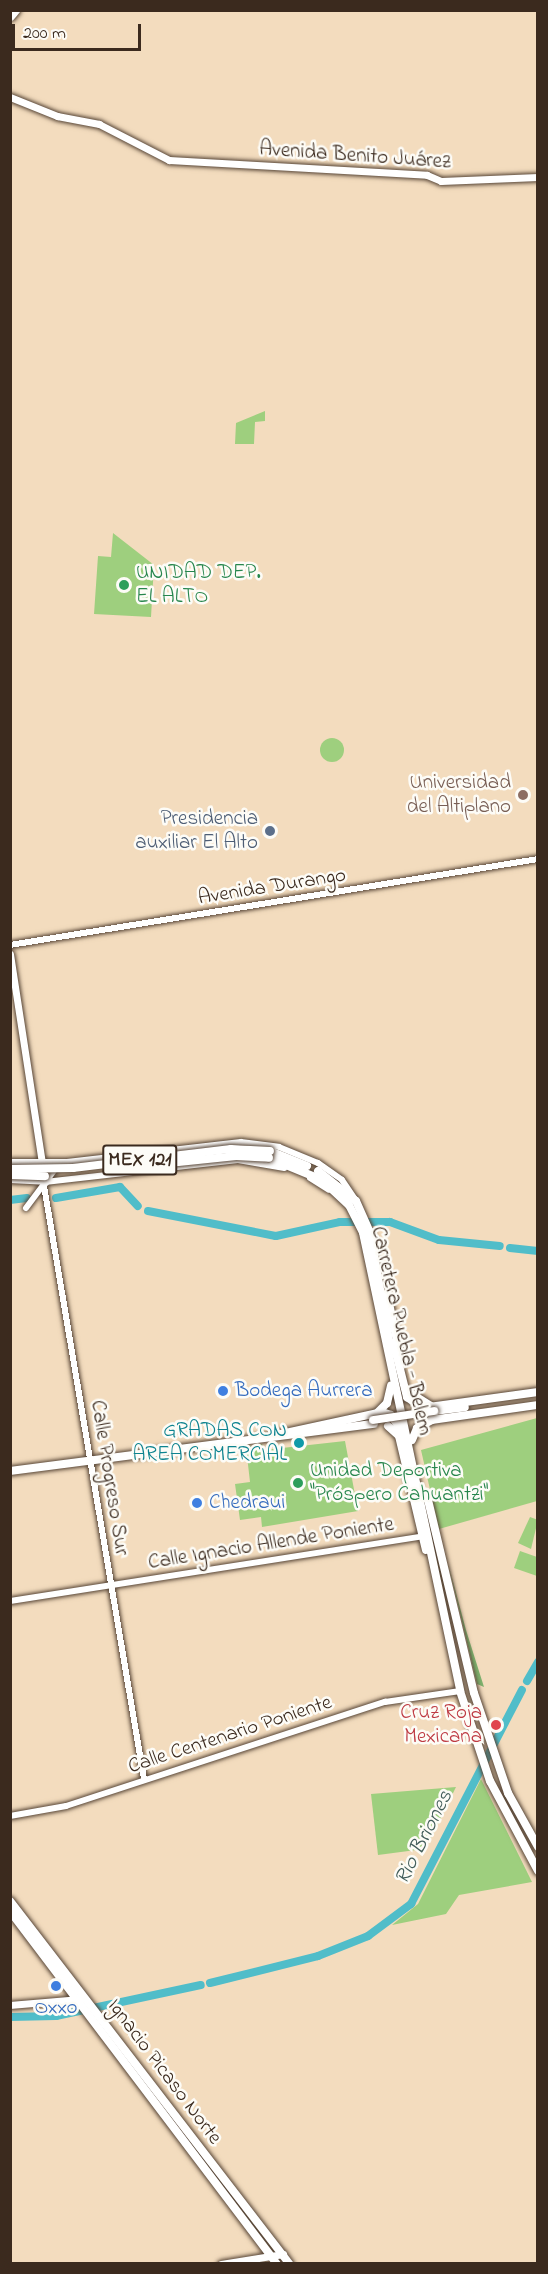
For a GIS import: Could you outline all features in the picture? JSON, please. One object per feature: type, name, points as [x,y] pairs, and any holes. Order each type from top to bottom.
[{"type":"highway","points":[[10,16],[15,10]]},
{"type":"main road","name":"Avenida Benito Juárez","points":[[10,97],[57,116],[99,124],[170,160],[427,175],[441,181],[537,177]]},
{"type":"main road","points":[[10,954],[45,1182]]},
{"type":"main road","name":"Carretera Puebla - Belem","points":[[10,1169],[74,1168],[231,1149],[269,1155],[309,1172],[354,1207],[367,1233],[379,1266],[401,1420]]},
{"type":"main road","name":"Carretera Puebla - Belem","points":[[10,1175],[269,1155]]},
{"type":"main road","name":"Carretera Puebla - Belem","points":[[367,1233],[372,1274],[401,1420],[412,1440],[463,1649],[490,1742],[537,1847]]},
{"type":"main road","points":[[379,1266],[407,1386],[416,1400],[434,1413]]},
{"type":"main road","points":[[372,1274],[384,1310],[404,1391],[418,1409],[434,1413],[537,1394]]},
{"type":"main road","points":[[378,1420],[389,1400],[392,1377]]},
{"type":"main road","points":[[205,1446],[378,1420],[537,1403]]},
{"type":"main road","points":[[10,1471],[89,1457],[205,1446],[300,1434],[378,1420],[401,1420],[418,1409],[434,1413]]},
{"type":"main road","points":[[412,1440],[419,1426],[434,1413]]},
{"type":"main road","points":[[378,1420],[401,1420]]},
{"type":"main road","points":[[401,1420],[460,1691],[480,1754],[537,1871]]},
{"type":"main road","points":[[426,1536],[447,1584]]},
{"type":"main road","points":[[445,1626],[451,1629],[457,1624]]},
{"type":"main road","points":[[450,1651],[456,1644],[463,1649]]},
{"type":"main road","name":"Ignacio Picaso Norte","points":[[10,1901],[274,2260]]},
{"type":"main road","name":"Ignacio Picaso Norte","points":[[10,1911],[84,2002]]},
{"type":"main road","points":[[10,2005],[84,2002]]},
{"type":"main road","name":"Ignacio Picaso Norte","points":[[93,2015],[290,2264]]},
{"type":"main road","points":[[221,2264],[274,2260],[282,2254]]},
{"type":"street","name":"Avenida Durango","points":[[10,945],[537,859]]},
{"type":"street","name":"Carretera Puebla - Belem","points":[[10,1162],[61,1163],[241,1142],[279,1147],[337,1175],[354,1207]]},
{"type":"street","points":[[83,1160],[85,1176]]},
{"type":"street","points":[[10,1180],[45,1182],[238,1160],[302,1174],[354,1207]]},
{"type":"street","points":[[30,1182],[43,1163],[59,1179]]},
{"type":"street","points":[[26,1208],[61,1163]]},
{"type":"street","points":[[29,1164],[45,1182]]},
{"type":"street","name":"Calle Progreso Sur","points":[[45,1182],[110,1586],[144,1779]]},
{"type":"street","name":"Calle Ignacio Allende Poniente","points":[[10,1601],[426,1536]]},
{"type":"street","name":"Calle Centenario Poniente","points":[[10,1816],[66,1806],[385,1702],[460,1691]]},
{"type":"green space","points":[[265,411],[265,421],[255,422],[254,444],[235,444],[236,423]]},
{"type":"green space","name":"UNIDAD DEP. EL ALTO","points":[[113,533],[154,565],[151,617],[94,614],[98,556],[111,557]]},
{"type":"green space","points":[[332,738],[341,741],[344,750],[341,759],[332,762],[323,759],[320,750],[323,741]]},
{"type":"green space","points":[[537,1418],[537,1501],[439,1529],[421,1450]]},
{"type":"green space","name":"Unidad Deportiva \"Próspero Cahuantzi\"","points":[[345,1441],[358,1511],[262,1527],[261,1517],[240,1520],[235,1484],[250,1482],[246,1447],[262,1444],[264,1450]]},
{"type":"green space","points":[[530,1517],[538,1520],[531,1549],[518,1543]]},
{"type":"green space","points":[[520,1551],[537,1557],[537,1576],[514,1568]]},
{"type":"green space","points":[[448,1563],[466,1630],[484,1687],[477,1684]]},
{"type":"green space","points":[[481,1779],[532,1882],[459,1895],[446,1914],[392,1925],[418,1904]]},
{"type":"green space","points":[[456,1787],[429,1842],[416,1850],[378,1855],[371,1794]]},
{"type":"waterway","points":[[56,1198],[120,1187],[138,1206]]},
{"type":"waterway","points":[[10,1200],[27,1198]]},
{"type":"waterway","points":[[148,1211],[276,1236],[340,1222],[390,1222],[439,1240],[500,1246]]},
{"type":"waterway","points":[[510,1248],[538,1251]]},
{"type":"waterway","name":"Rio Briones","points":[[527,1681],[538,1662]]},
{"type":"waterway","name":"Rio Briones","points":[[210,1983],[318,1956],[368,1936],[411,1904],[522,1690]]},
{"type":"waterway","name":"Rio Briones","points":[[10,2017],[56,2016],[201,1985]]},
{"type":"place","name":"UNIDAD DEP. EL ALTO","points":[[124,585]]},
{"type":"place","name":"Universidad del Altiplano","points":[[523,795]]},
{"type":"place","name":"Presidencia auxiliar El Alto","points":[[270,831]]},
{"type":"place","name":"Bodega Aurrera","points":[[223,1391]]},
{"type":"place","name":"GRADAS CON AREA COMERCIAL","points":[[299,1443]]},
{"type":"place","name":"Unidad Deportiva \"Próspero Cahuantzi\"","points":[[298,1483]]},
{"type":"place","name":"Chedraui","points":[[197,1503]]},
{"type":"place","name":"Cruz Roja Mexicana","points":[[496,1725]]},
{"type":"place","name":"Oxxo","points":[[56,1986]]}]
